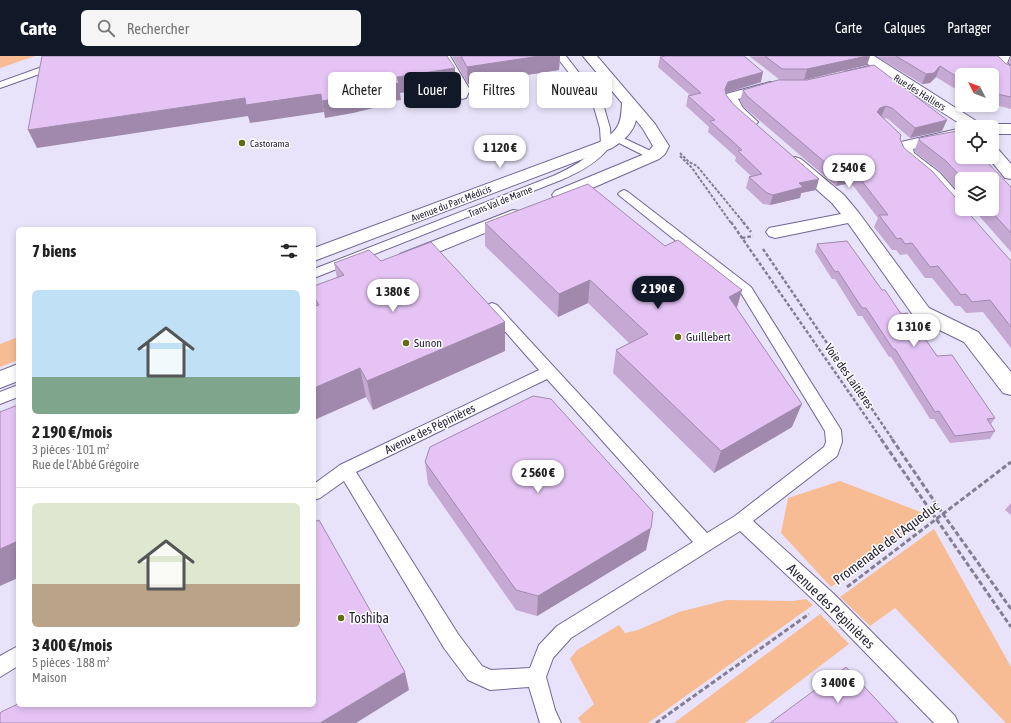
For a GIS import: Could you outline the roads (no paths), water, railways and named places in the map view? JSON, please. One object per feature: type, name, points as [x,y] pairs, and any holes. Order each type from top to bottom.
[{"type":"street","points":[[548,200],[662,151],[650,127],[628,103],[590,56]]},
{"type":"street","name":"Rue des Halliers","points":[[865,56],[965,120]]},
{"type":"street","points":[[1003,56],[1000,64],[1011,73]]},
{"type":"street","points":[[836,78],[882,67]]},
{"type":"street","points":[[760,131],[738,111],[731,102],[731,97],[774,82]]},
{"type":"street","points":[[612,141],[627,128],[630,118],[628,103]]},
{"type":"street","points":[[999,129],[1011,129]]},
{"type":"street","points":[[955,134],[902,141],[906,155],[934,177],[955,201]]},
{"type":"street","name":"Avenue du Parc Médicis","points":[[316,254],[612,141]]},
{"type":"street","points":[[783,151],[838,199],[854,217],[922,313],[971,337],[1011,387]]},
{"type":"street","points":[[999,161],[1011,174]]},
{"type":"street","points":[[393,264],[440,253],[527,209]]},
{"type":"street","points":[[775,232],[854,217]]},
{"type":"street","points":[[0,380],[16,373]]},
{"type":"lane","points":[[0,85],[45,69],[67,56]]},
{"type":"lane","points":[[445,56],[465,90],[462,96]]},
{"type":"lane","points":[[561,56],[598,104],[612,141],[662,151]]},
{"type":"lane","name":"Trans Val de Marne","points":[[316,273],[571,172],[591,160],[612,141]]},
{"type":"lane","points":[[552,723],[546,714],[536,677],[546,652],[564,632],[741,521],[831,451],[834,442],[833,430],[746,290],[624,194]]},
{"type":"lane","points":[[482,298],[706,544]]},
{"type":"lane","points":[[0,376],[16,370]]},
{"type":"lane","name":"Avenue des Pépinières","points":[[316,492],[346,470],[550,371]]},
{"type":"lane","points":[[0,398],[16,392]]},
{"type":"lane","points":[[346,470],[451,641],[475,673],[490,680],[536,677]]},
{"type":"lane","name":"Avenue des Pépinières","points":[[741,521],[828,601],[948,723]]},
{"type":"lane","points":[[0,667],[16,656]]},
{"type":"place","name":"Castorama","points":[[242,143]]},
{"type":"place","name":"Guillebert","points":[[678,337]]},
{"type":"place","name":"Sunon","points":[[406,343]]},
{"type":"place","name":"Toshiba","points":[[341,618]]}]
